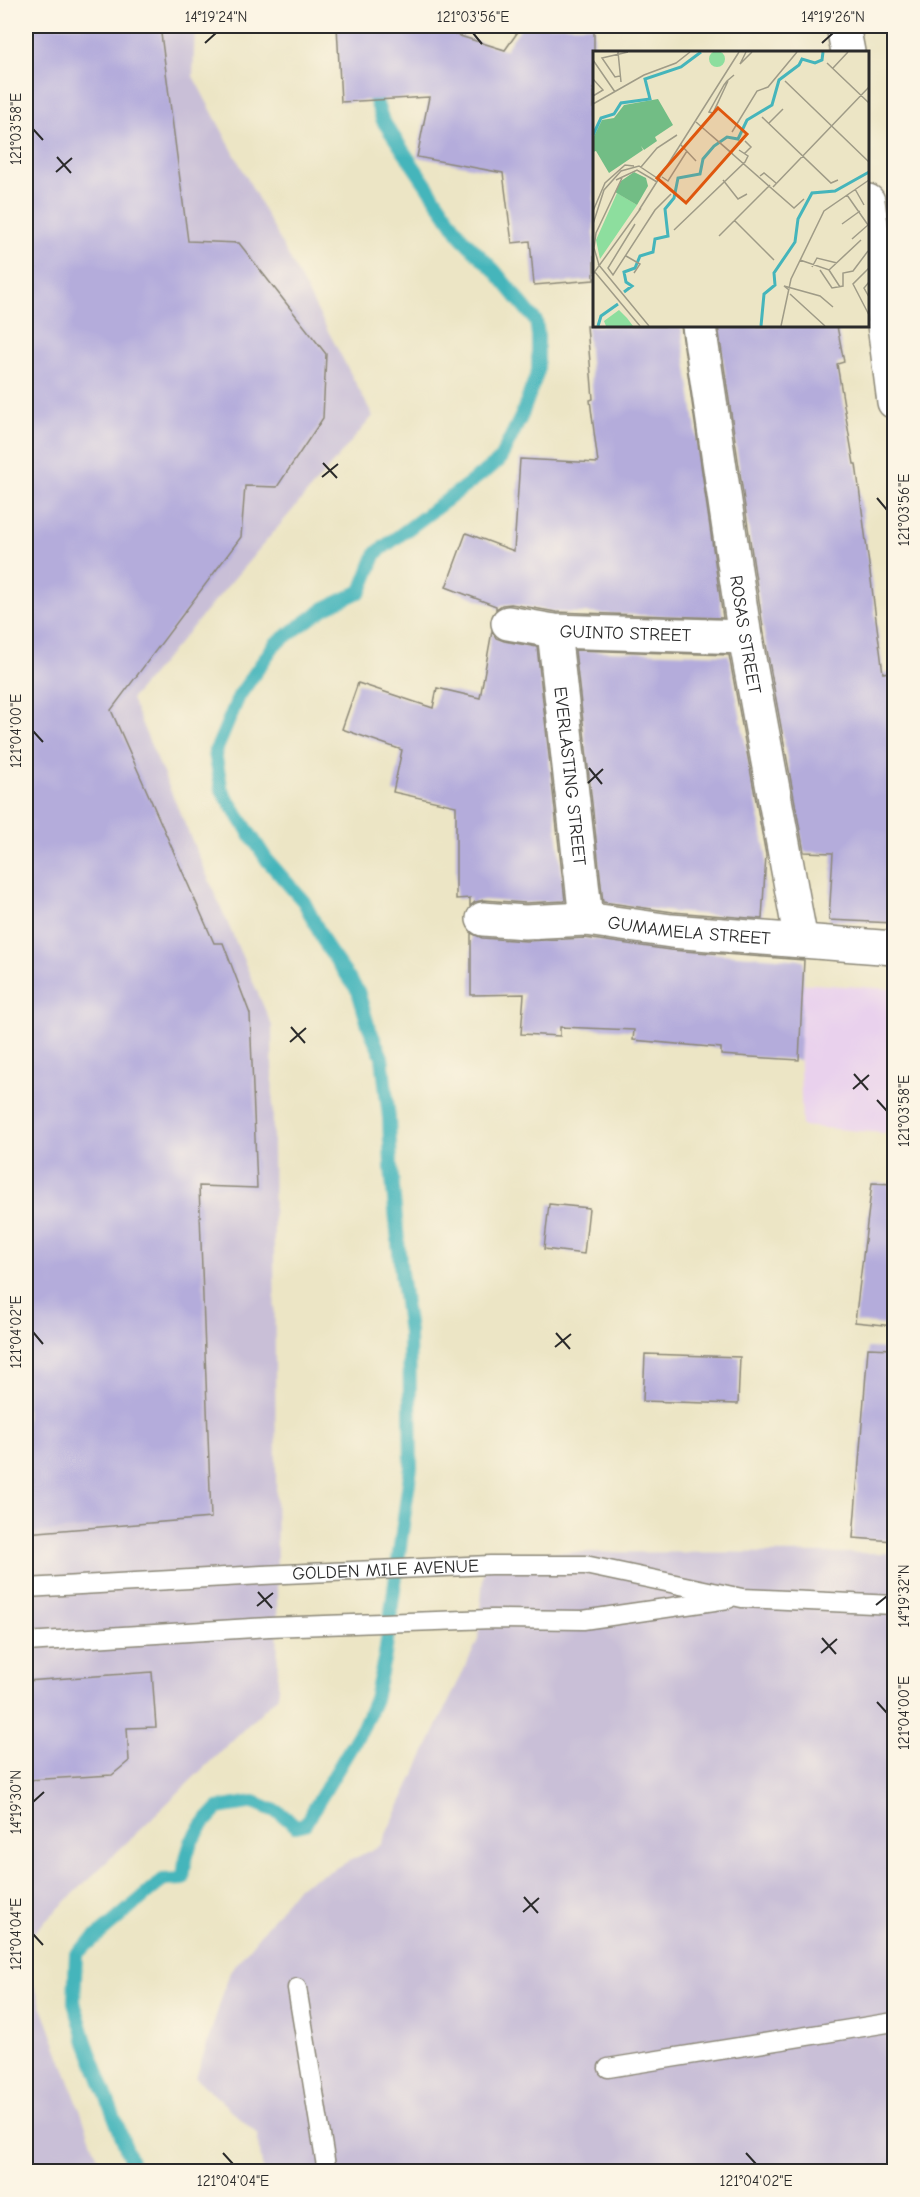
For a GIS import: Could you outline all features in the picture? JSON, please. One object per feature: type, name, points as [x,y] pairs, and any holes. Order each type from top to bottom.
[{"type":"main road","points":[[843,26],[848,51]]},
{"type":"main road","points":[[869,216],[894,402]]},
{"type":"main road","name":"ROSAS STREET","points":[[699,327],[745,636],[801,941]]},
{"type":"main road","name":"GUINTO STREET","points":[[508,623],[554,631],[745,636]]},
{"type":"main road","name":"EVERLASTING STREET","points":[[554,631],[586,919]]},
{"type":"main road","name":"GUMAMELA STREET","points":[[483,919],[535,922],[586,919],[671,931],[894,948]]},
{"type":"lane","name":"GOLDEN MILE AVENUE","points":[[26,1588],[490,1565],[585,1565],[742,1598],[894,1605]]},
{"type":"lane","name":"GOLDEN MILE AVENUE","points":[[26,1642],[269,1627],[492,1619],[583,1620],[742,1598]]},
{"type":"lane","points":[[297,1989],[327,2172]]},
{"type":"lane","points":[[608,2068],[894,2022]]},
{"type":"shaded area","points":[[26,26],[195,26],[193,76],[373,416],[131,699],[272,1026],[278,1696],[26,1940]]},
{"type":"shaded area","points":[[797,983],[894,989],[894,1134],[802,1126]]},
{"type":"shaded area","points":[[485,1552],[894,1553],[894,2171],[263,2171],[257,2134],[196,2078],[230,1972],[298,1887],[381,1845],[478,1640]]},
{"type":"shaded area","points":[[26,1964],[100,2164],[102,2171],[26,2171]]},
{"type":"building","points":[[26,26],[160,26],[188,241],[239,243],[326,354],[323,418],[277,487],[245,486],[241,537],[111,710],[214,943],[223,943],[250,1014],[257,1188],[199,1186],[211,1518],[26,1533]]},
{"type":"building","points":[[337,26],[428,26],[505,50],[522,26],[594,26],[593,280],[534,285],[530,241],[512,243],[503,173],[417,157],[429,97],[341,102]]},
{"type":"building","points":[[587,326],[681,327],[723,618],[556,612],[511,604],[502,605],[496,609],[496,606],[446,587],[466,533],[514,551],[520,459],[598,463],[590,400],[593,399]]},
{"type":"building","points":[[718,327],[837,327],[844,362],[837,364],[854,464],[856,464],[883,673],[894,671],[894,923],[829,920],[833,853],[804,852],[764,634]]},
{"type":"building","points":[[492,631],[496,638],[504,641],[537,647],[565,901],[525,903],[484,900],[470,906],[470,898],[456,899],[456,806],[393,792],[402,750],[342,729],[358,683],[433,708],[437,688],[480,698]]},
{"type":"building","points":[[575,650],[729,655],[766,855],[762,919],[673,912],[603,902]]},
{"type":"building","points":[[471,933],[482,938],[526,941],[585,938],[670,950],[804,960],[799,1060],[721,1055],[721,1048],[633,1040],[634,1030],[560,1027],[560,1036],[521,1034],[524,994],[471,995]]},
{"type":"building","points":[[872,1183],[894,1184],[894,1326],[855,1322]]},
{"type":"building","points":[[549,1204],[589,1208],[584,1254],[544,1249]]},
{"type":"building","points":[[868,1348],[894,1349],[894,1541],[853,1538]]},
{"type":"building","points":[[645,1354],[740,1357],[738,1404],[643,1401]]},
{"type":"building","points":[[152,1672],[156,1727],[127,1728],[129,1761],[112,1775],[28,1780],[26,1681]]},
{"type":"waterway","points":[[135,2172],[86,2042],[74,2002],[76,1954],[163,1880],[183,1879],[191,1842],[218,1808],[254,1802],[280,1813],[296,1826],[305,1824],[363,1727],[375,1699],[385,1655],[411,1467],[409,1332],[401,1273],[382,1057],[368,1025],[358,991],[328,949],[304,902],[267,860],[222,791],[215,753],[239,696],[275,644],[325,608],[361,591],[376,553],[499,461],[521,417],[538,371],[536,321],[494,270],[462,238],[383,121],[370,84]]}]
